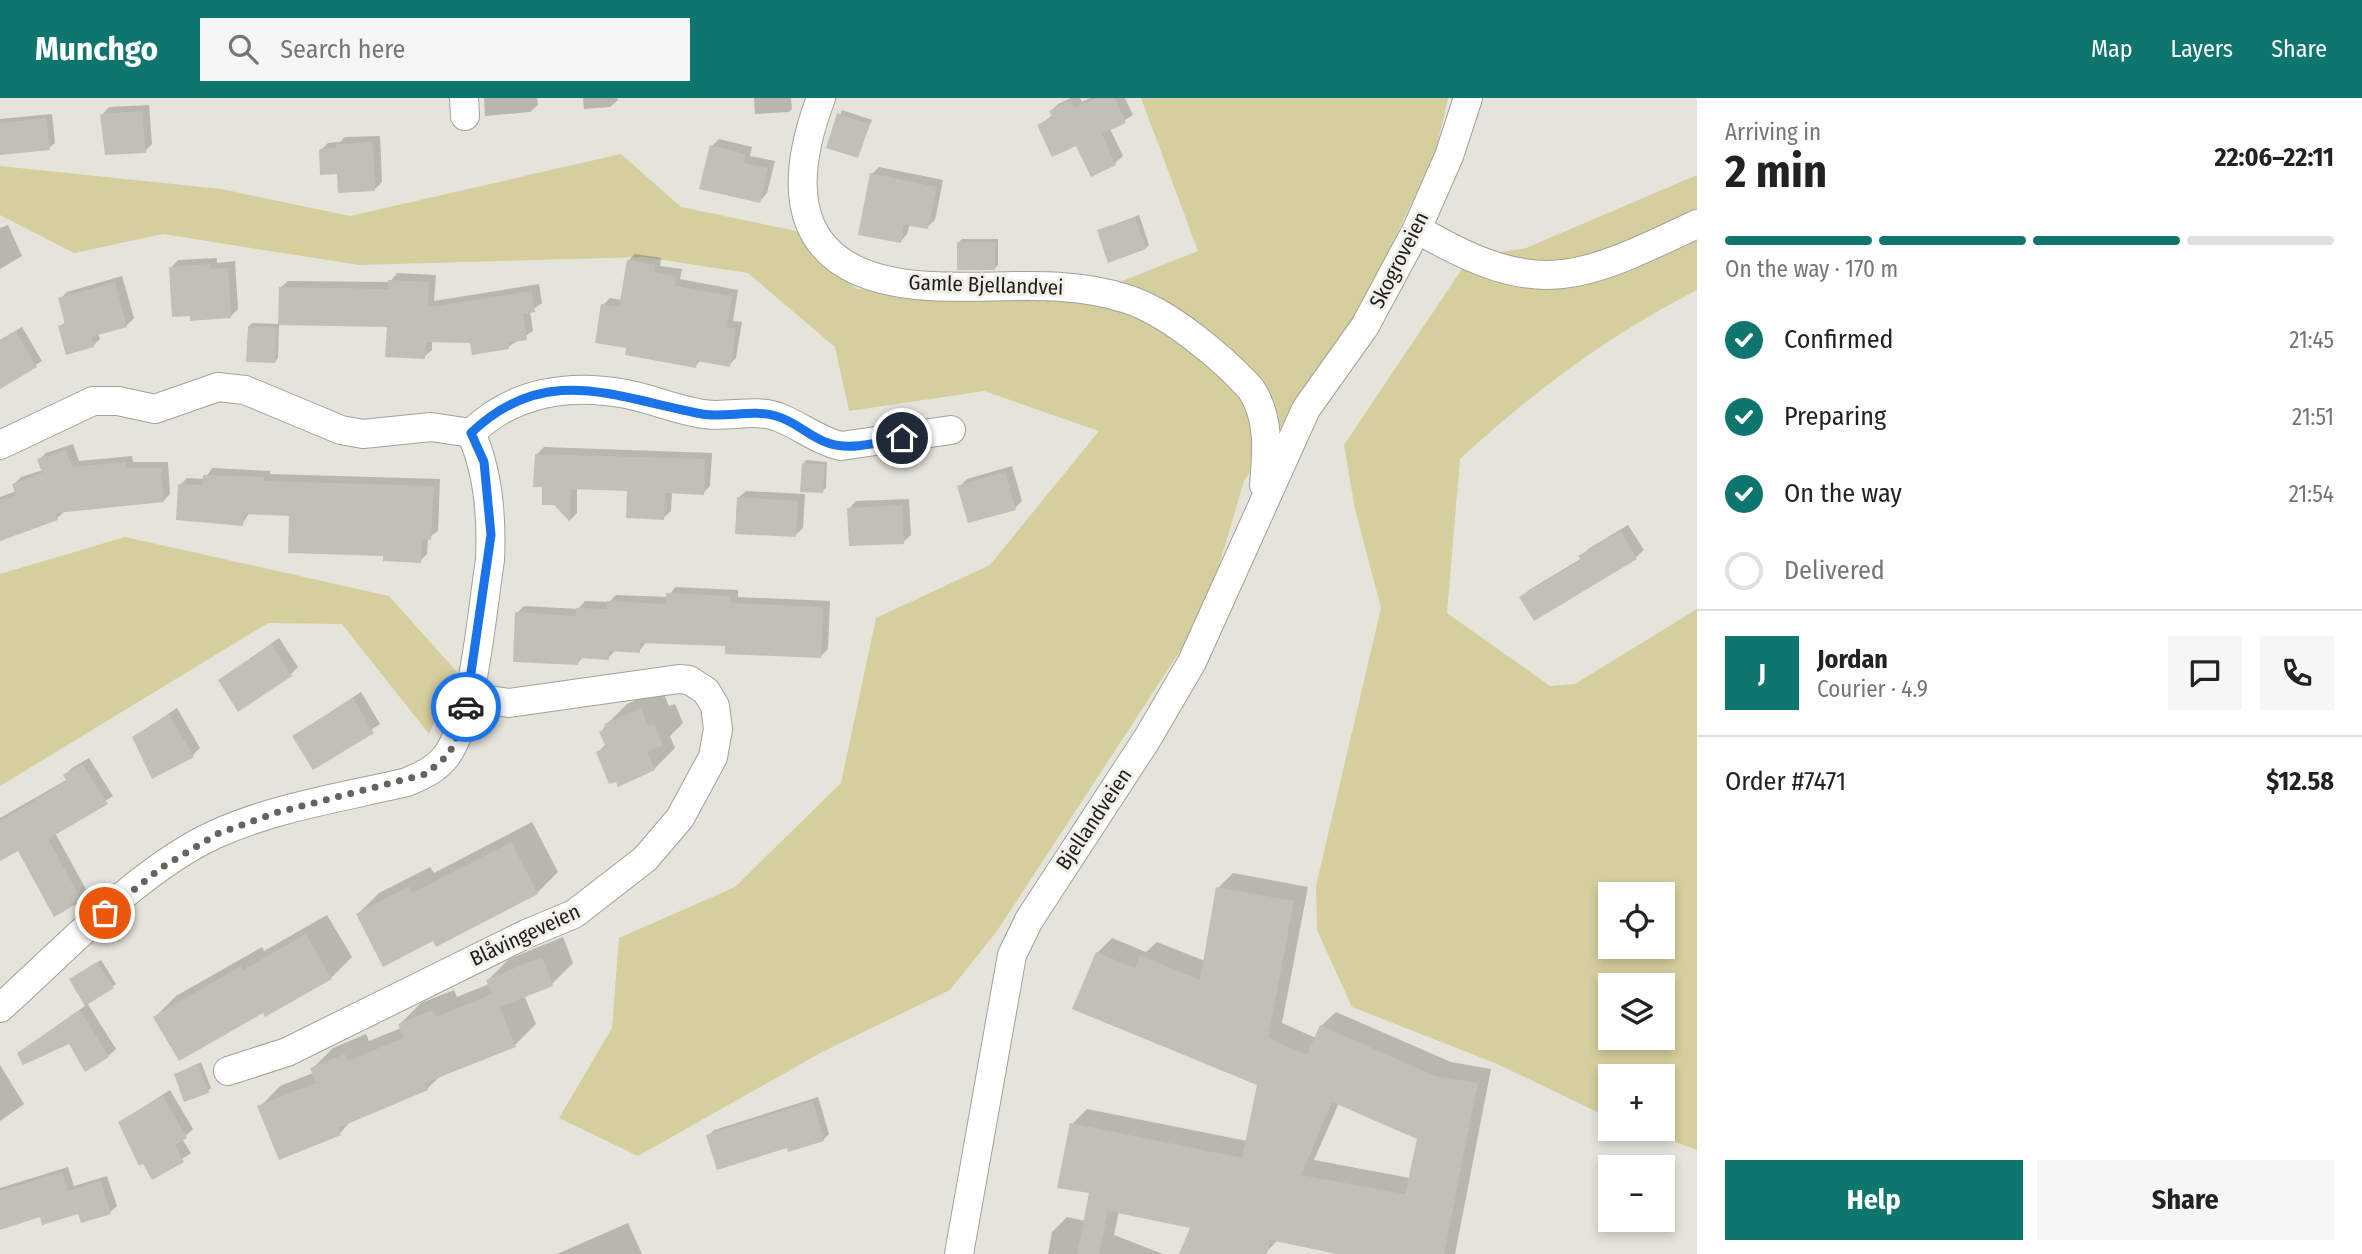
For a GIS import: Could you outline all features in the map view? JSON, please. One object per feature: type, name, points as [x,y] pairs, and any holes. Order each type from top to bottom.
[{"type":"street","name":"Gamle Bjellandvei","points":[[821,98],[803,152],[802,189],[808,221],[830,253],[852,269],[867,275],[916,285],[1019,284],[1079,289],[1142,305],[1174,324],[1241,378],[1258,399],[1268,444],[1264,502]]},
{"type":"street","name":"Skogroveien","points":[[1306,410],[1365,326],[1417,229],[1449,156],[1468,98]]},
{"type":"street","points":[[1417,229],[1467,257],[1510,273],[1571,275],[1610,265],[1697,224]]},
{"type":"street","points":[[0,445],[93,401],[118,401],[155,409],[218,387],[246,390],[341,430],[363,434],[430,427],[471,433]]},
{"type":"street","points":[[471,433],[484,420],[513,402],[558,390],[577,389],[625,394],[702,414],[776,416],[829,443],[841,446],[951,430]]},
{"type":"street","name":"Bjellandveien","points":[[959,1254],[1012,955],[1029,919],[1147,739],[1192,662],[1306,410]]},
{"type":"street","points":[[0,1008],[105,913],[194,846],[217,834],[275,813],[426,774],[449,754],[463,724],[491,535],[484,462],[471,433]]},
{"type":"street","name":"Blåvingeveien","points":[[228,1071],[287,1052],[590,904],[645,859],[680,818],[713,757],[719,718],[706,691],[689,680],[679,679],[509,703],[468,696]]},
{"type":"shaded area","points":[[1141,98],[1448,98],[1435,154],[1359,313],[1244,481],[1205,613],[997,931],[950,990],[822,1052],[638,1156],[559,1118],[612,1028],[619,938],[735,887],[841,783],[876,618],[990,565],[1099,431],[984,391],[849,411],[835,347],[748,273],[644,257],[359,265],[163,234],[74,253],[0,215],[0,166],[221,189],[350,216],[621,154],[681,207],[796,231],[856,289],[1075,300],[1198,251]]},
{"type":"shaded area","points":[[1697,175],[1697,290],[1632,326],[1573,366],[1516,410],[1460,459],[1447,613],[1550,686],[1575,684],[1697,609],[1697,1150],[1673,1141],[1675,1141],[1675,1064],[1598,1064],[1598,1112],[1495,1063],[1352,1007],[1317,930],[1316,886],[1381,608],[1355,509],[1344,445],[1470,257],[1526,248]]},
{"type":"shaded area","points":[[125,537],[389,596],[457,672],[429,734],[342,624],[268,623],[0,786],[0,574]]},
{"type":"building","points":[[1096,98],[1115,98],[1126,123],[1102,134],[1116,165],[1091,177],[1076,146],[1052,157],[1037,125],[1052,117],[1049,111],[1071,100],[1074,108]]},
{"type":"building","points":[[142,111],[146,153],[105,155],[100,114]]},
{"type":"building","points":[[837,113],[870,124],[858,158],[826,148]]},
{"type":"building","points":[[46,118],[50,150],[0,155],[0,123]]},
{"type":"building","points":[[373,142],[375,191],[338,193],[337,174],[320,175],[319,149],[336,148],[336,144]]},
{"type":"building","points":[[710,145],[746,154],[744,163],[768,168],[760,203],[699,189]]},
{"type":"building","points":[[870,173],[937,187],[928,229],[904,225],[901,243],[858,235]]},
{"type":"building","points":[[1135,217],[1146,249],[1108,263],[1097,230]]},
{"type":"building","points":[[957,242],[995,242],[995,270],[957,270]]},
{"type":"building","points":[[627,260],[655,265],[654,272],[676,276],[675,286],[732,296],[727,327],[736,329],[730,367],[697,361],[696,368],[625,355],[626,348],[595,343],[601,304],[619,307]]},
{"type":"building","points":[[210,264],[210,269],[228,268],[231,318],[190,321],[190,316],[172,317],[169,267]]},
{"type":"building","points":[[388,280],[429,282],[428,307],[532,291],[535,312],[523,314],[527,340],[508,343],[509,349],[472,355],[470,343],[426,342],[425,359],[385,357],[387,327],[278,325],[279,287],[388,289]]},
{"type":"building","points":[[115,282],[127,327],[91,337],[94,347],[66,355],[58,326],[65,324],[58,298]]},
{"type":"building","points":[[248,326],[277,327],[275,363],[246,362]]},
{"type":"building","points":[[16,332],[37,367],[0,389],[0,341]]},
{"type":"building","points":[[66,450],[72,467],[126,462],[126,468],[161,468],[164,502],[56,513],[58,520],[0,541],[0,500],[16,495],[12,484],[42,473],[37,459]]},
{"type":"building","points":[[535,454],[705,459],[704,495],[665,493],[664,520],[626,518],[627,491],[571,489],[570,522],[554,505],[542,505],[542,487],[533,487]]},
{"type":"building","points":[[802,463],[825,464],[823,493],[800,492]]},
{"type":"building","points":[[1005,472],[1016,510],[968,523],[957,486]]},
{"type":"building","points":[[203,475],[264,477],[264,481],[434,486],[431,540],[422,539],[421,563],[383,561],[383,556],[288,553],[289,516],[244,514],[243,526],[176,520],[178,484],[203,485]]},
{"type":"building","points":[[737,497],[798,501],[796,537],[735,534]]},
{"type":"building","points":[[902,505],[904,544],[849,546],[847,508]]},
{"type":"building","points":[[1621,531],[1637,559],[1534,621],[1519,597],[1581,560],[1578,556]]},
{"type":"building","points":[[666,593],[731,596],[731,603],[823,607],[821,658],[725,654],[725,646],[640,643],[640,653],[609,651],[609,660],[579,658],[578,665],[513,662],[515,612],[576,616],[576,608],[607,609],[607,601],[666,604]]},
{"type":"building","points":[[271,644],[292,676],[238,712],[218,680]]},
{"type":"building","points":[[353,698],[374,733],[313,770],[292,736]]},
{"type":"building","points":[[641,708],[648,726],[654,723],[663,746],[647,752],[655,770],[618,787],[616,782],[609,784],[596,752],[606,747],[599,732],[606,729],[604,724]]},
{"type":"building","points":[[169,714],[194,757],[152,779],[132,737]]},
{"type":"building","points":[[82,764],[108,804],[48,839],[82,901],[54,917],[18,851],[0,861],[0,821],[67,781],[63,775]]},
{"type":"building","points":[[511,842],[538,894],[436,947],[433,941],[383,967],[356,914],[409,886],[412,893]]},
{"type":"building","points":[[1216,887],[1294,901],[1268,1038],[1307,1055],[1320,1025],[1435,1076],[1478,1083],[1444,1254],[1337,1254],[1270,1240],[1267,1254],[1179,1254],[1190,1228],[1108,1211],[1099,1254],[1077,1254],[1089,1193],[1057,1188],[1070,1123],[1242,1158],[1257,1085],[1072,1009],[1096,952],[1135,968],[1140,955],[1200,980]],"holes":[[[1332,1102],[1417,1139],[1405,1194],[1301,1175]]]},
{"type":"building","points":[[306,934],[332,979],[265,1017],[263,1013],[179,1061],[153,1017],[241,966],[243,970]]},
{"type":"building","points":[[542,957],[553,986],[500,1007],[516,1047],[425,1083],[428,1090],[338,1128],[341,1135],[279,1160],[257,1106],[316,1083],[310,1068],[345,1054],[348,1061],[404,1038],[398,1024],[433,1010],[436,1017],[492,994],[486,980]]},
{"type":"building","points":[[97,962],[114,988],[85,1006],[69,979]]},
{"type":"building","points":[[80,1010],[109,1057],[85,1072],[69,1044],[23,1065],[17,1053]]},
{"type":"building","points":[[198,1064],[209,1093],[184,1102],[174,1074]]},
{"type":"building","points":[[163,1096],[187,1138],[175,1145],[184,1162],[152,1180],[143,1164],[139,1166],[118,1122]]},
{"type":"building","points":[[813,1101],[824,1141],[788,1152],[787,1148],[717,1170],[706,1135]]},
{"type":"building","points":[[62,1172],[68,1191],[101,1181],[111,1214],[81,1223],[78,1214],[42,1225],[40,1217],[0,1230],[0,1191]]},
{"type":"way so far","points":[[105,913],[161,868],[217,834],[275,813],[407,782],[426,774],[449,754],[463,724],[466,707]]},
{"type":"route","points":[[466,707],[490,560],[491,535],[484,462],[471,433],[484,420],[513,402],[558,390],[577,389],[625,394],[702,414],[726,417],[758,414],[776,416],[829,443],[841,446],[902,438]]}]
